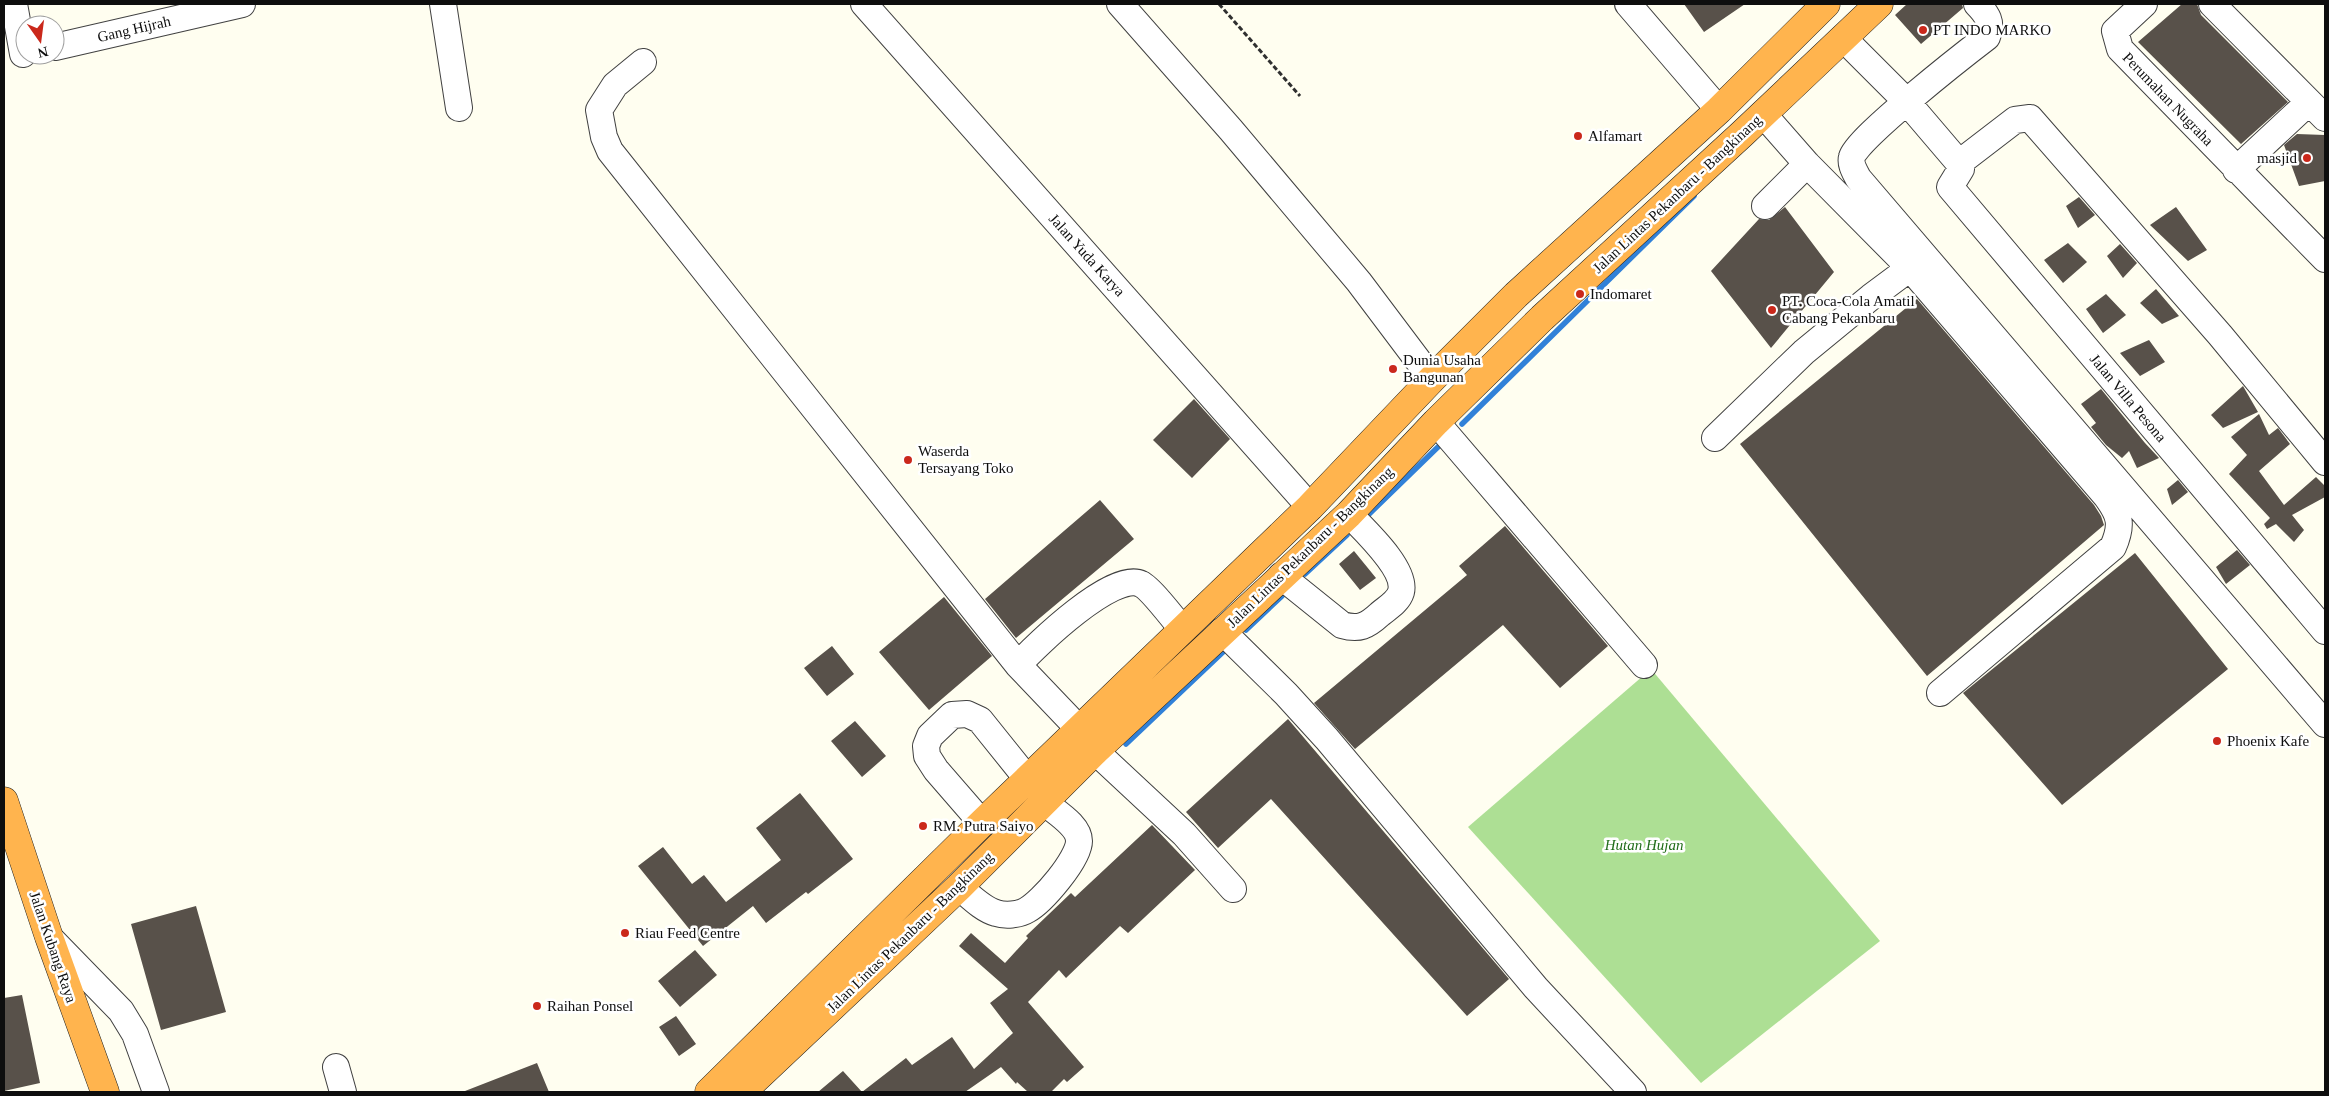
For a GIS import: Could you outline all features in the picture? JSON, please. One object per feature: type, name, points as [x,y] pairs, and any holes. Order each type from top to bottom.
[{"type":"highway","name":"Jalan Lintas Pekanbaru - Bangkinang","points":[[742,1092],[959,887],[1044,802],[1088,740],[1182,629],[1310,507],[1432,379],[1516,296],[1719,110],[1826,4]]},
{"type":"highway","name":"Jalan Lintas Pekanbaru - Bangkinang","points":[[709,1092],[982,823],[1028,781],[1088,740],[1222,631],[1349,514],[1436,422],[1542,318],[1879,4]]},
{"type":"highway","points":[[1516,296],[1542,318]]},
{"type":"highway","name":"Jalan Kubang Raya","points":[[4,801],[49,937],[105,1092]]},
{"type":"street","points":[[14,4],[15,21]]},
{"type":"street","name":"Gang Hijrah","points":[[65,43],[169,12],[242,4]]},
{"type":"street","points":[[443,4],[459,108]]},
{"type":"street","name":"Jalan Yuda Karya","points":[[864,4],[1310,507]]},
{"type":"street","points":[[1120,4],[1232,130],[1359,282],[1432,379]]},
{"type":"street","points":[[1628,4],[1719,110]]},
{"type":"street","name":"Perumahan Nugraha","points":[[2144,4],[2115,31],[2120,49],[2236,170],[2325,259]]},
{"type":"street","points":[[2212,4],[2317,110],[2236,170]]},
{"type":"street","points":[[1981,8],[1989,22],[1990,30],[1987,37],[1907,102],[1858,146],[1852,156],[1852,167],[1858,178],[2325,724]]},
{"type":"street","points":[[1843,38],[1907,102],[1959,163],[2014,120],[2030,118],[2220,335],[2325,462]]},
{"type":"street","points":[[643,62],[615,85],[599,110],[604,137],[610,151],[1018,665],[1088,740],[1184,834],[1233,889]]},
{"type":"street","points":[[1763,114],[1807,164],[1910,268],[2118,512],[2120,532],[2113,547],[1940,693]]},
{"type":"street","name":"Jalan Villa Pesona","points":[[1959,163],[1961,169],[1950,187],[2325,631]]},
{"type":"street","points":[[1765,206],[1807,164]]},
{"type":"street","points":[[1715,438],[1804,352],[1910,268]]},
{"type":"street","points":[[1436,422],[1644,665]]},
{"type":"street","points":[[1281,576],[1342,625],[1352,628],[1366,626],[1396,601],[1401,592],[1401,582],[1396,568],[1349,514]]},
{"type":"street","points":[[1018,665],[1060,623],[1110,589],[1128,581],[1142,584],[1182,629]]},
{"type":"street","points":[[1222,631],[1286,694],[1327,739],[1536,988],[1633,1092]]},
{"type":"street","points":[[982,823],[927,756],[926,746],[930,736],[952,716],[967,714],[980,720],[1028,781]]},
{"type":"street","points":[[959,887],[981,905],[996,913],[1010,914],[1026,910],[1064,875],[1076,855],[1079,840],[1072,826],[1044,802]]},
{"type":"street","points":[[49,937],[121,1011],[135,1034],[156,1092]]},
{"type":"street","points":[[336,1066],[343,1092]]},
{"type":"path","points":[[1219,4],[1300,96]]},
{"type":"green space","name":"Hutan Hujan","points":[[1651,669],[1880,941],[1701,1083],[1468,827]]},
{"type":"building","points":[[1684,4],[1745,4],[1704,32]]},
{"type":"building","name":"PT INDO MARKO","points":[[1907,4],[1962,4],[1963,8],[1921,44],[1895,15]]},
{"type":"building","points":[[2182,4],[2197,4],[2201,15],[2288,102],[2241,144],[2138,42]]},
{"type":"building","name":"masjid","points":[[2297,134],[2325,135],[2325,181],[2299,186],[2284,145]]},
{"type":"building","points":[[2079,197],[2095,215],[2078,228],[2066,206]]},
{"type":"building","name":"PT. Coca-Cola Amatil Cabang Pekanbaru","points":[[1785,207],[1834,272],[1771,348],[1711,271],[1759,219],[1769,220]]},
{"type":"building","points":[[2176,207],[2207,250],[2188,261],[2150,225]]},
{"type":"building","points":[[2068,243],[2087,262],[2063,283],[2044,260]]},
{"type":"building","points":[[2120,244],[2137,263],[2123,278],[2107,256]]},
{"type":"building","points":[[2156,289],[2179,316],[2162,324],[2140,303]]},
{"type":"building","points":[[2106,294],[2126,315],[2103,333],[2086,309]]},
{"type":"building","points":[[1917,299],[2094,505],[2104,525],[1927,676],[1740,444]]},
{"type":"building","points":[[2149,340],[2165,362],[2140,376],[2120,353]]},
{"type":"building","points":[[2243,386],[2258,412],[2223,428],[2211,415]]},
{"type":"building","points":[[2101,389],[2159,458],[2137,468],[2129,451],[2122,458],[2106,445],[2091,427],[2096,423],[2081,404]]},
{"type":"building","points":[[1194,399],[1230,439],[1192,478],[1153,440]]},
{"type":"building","points":[[2259,414],[2269,435],[2278,428],[2290,444],[2259,471],[2284,505],[2316,477],[2325,486],[2325,497],[2292,515],[2304,530],[2294,542],[2276,524],[2267,529],[2264,524],[2270,518],[2229,474],[2247,455],[2231,437]]},
{"type":"building","points":[[2178,480],[2188,492],[2172,505],[2167,489]]},
{"type":"building","points":[[1100,500],[1134,539],[1016,638],[985,599]]},
{"type":"building","points":[[1505,526],[1608,646],[1560,688],[1503,625],[1355,749],[1314,703],[1467,575],[1459,566]]},
{"type":"building","points":[[2237,550],[2250,565],[2226,584],[2216,567]]},
{"type":"building","points":[[1354,551],[1376,578],[1360,590],[1339,564]]},
{"type":"building","points":[[2135,553],[2228,669],[2062,805],[1963,693]]},
{"type":"building","points":[[944,597],[992,656],[929,710],[879,652]]},
{"type":"building","points":[[832,646],[854,674],[827,696],[804,668]]},
{"type":"building","points":[[1288,719],[1509,979],[1467,1016],[1271,799],[1218,848],[1186,812]]},
{"type":"building","points":[[855,721],[886,756],[862,777],[831,741]]},
{"type":"building","points":[[800,793],[853,859],[808,894],[806,892],[766,923],[753,906],[703,946],[638,866],[663,847],[692,884],[704,875],[726,902],[781,860],[756,828]]},
{"type":"building","points":[[1152,825],[1195,870],[1128,933],[1120,926],[1066,978],[1059,970],[1028,1002],[1084,1067],[1067,1082],[1064,1079],[1051,1092],[1028,1092],[1017,1082],[1016,1084],[1001,1067],[965,1092],[862,1092],[906,1058],[912,1065],[952,1037],[974,1069],[1013,1033],[990,1003],[1008,989],[959,946],[971,933],[1005,963],[1028,938],[1026,936],[1071,893],[1075,897]]},
{"type":"building","points":[[196,906],[226,1012],[161,1030],[131,924]]},
{"type":"building","points":[[695,950],[717,975],[680,1007],[658,981]]},
{"type":"building","points":[[22,995],[40,1083],[4,1091],[4,998]]},
{"type":"building","points":[[676,1016],[696,1044],[679,1056],[659,1027]]},
{"type":"building","points":[[537,1063],[549,1092],[465,1092],[465,1091]]},
{"type":"building","points":[[843,1071],[862,1092],[818,1092]]},
{"type":"waterway","points":[[1462,424],[1694,196]]},
{"type":"waterway","points":[[1365,518],[1439,446]]},
{"type":"waterway","points":[[1305,574],[1347,535]]},
{"type":"waterway","points":[[1246,630],[1282,596]]},
{"type":"waterway","points":[[1126,744],[1223,652]]},
{"type":"place","name":"PT INDO MARKO","points":[[1923,30]]},
{"type":"place","name":"Alfamart","points":[[1578,136]]},
{"type":"place","name":"masjid","points":[[2307,158]]},
{"type":"place","name":"Indomaret","points":[[1580,294]]},
{"type":"place","name":"PT. Coca-Cola Amatil Cabang Pekanbaru","points":[[1772,310]]},
{"type":"place","name":"Dunia Usaha Bangunan","points":[[1393,369]]},
{"type":"place","name":"Waserda Tersayang Toko","points":[[908,460]]},
{"type":"place","name":"Phoenix Kafe","points":[[2217,741]]},
{"type":"place","name":"RM. Putra Saiyo","points":[[923,826]]},
{"type":"place","name":"Riau Feed Centre","points":[[625,933]]},
{"type":"place","name":"Raihan Ponsel","points":[[537,1006]]}]
